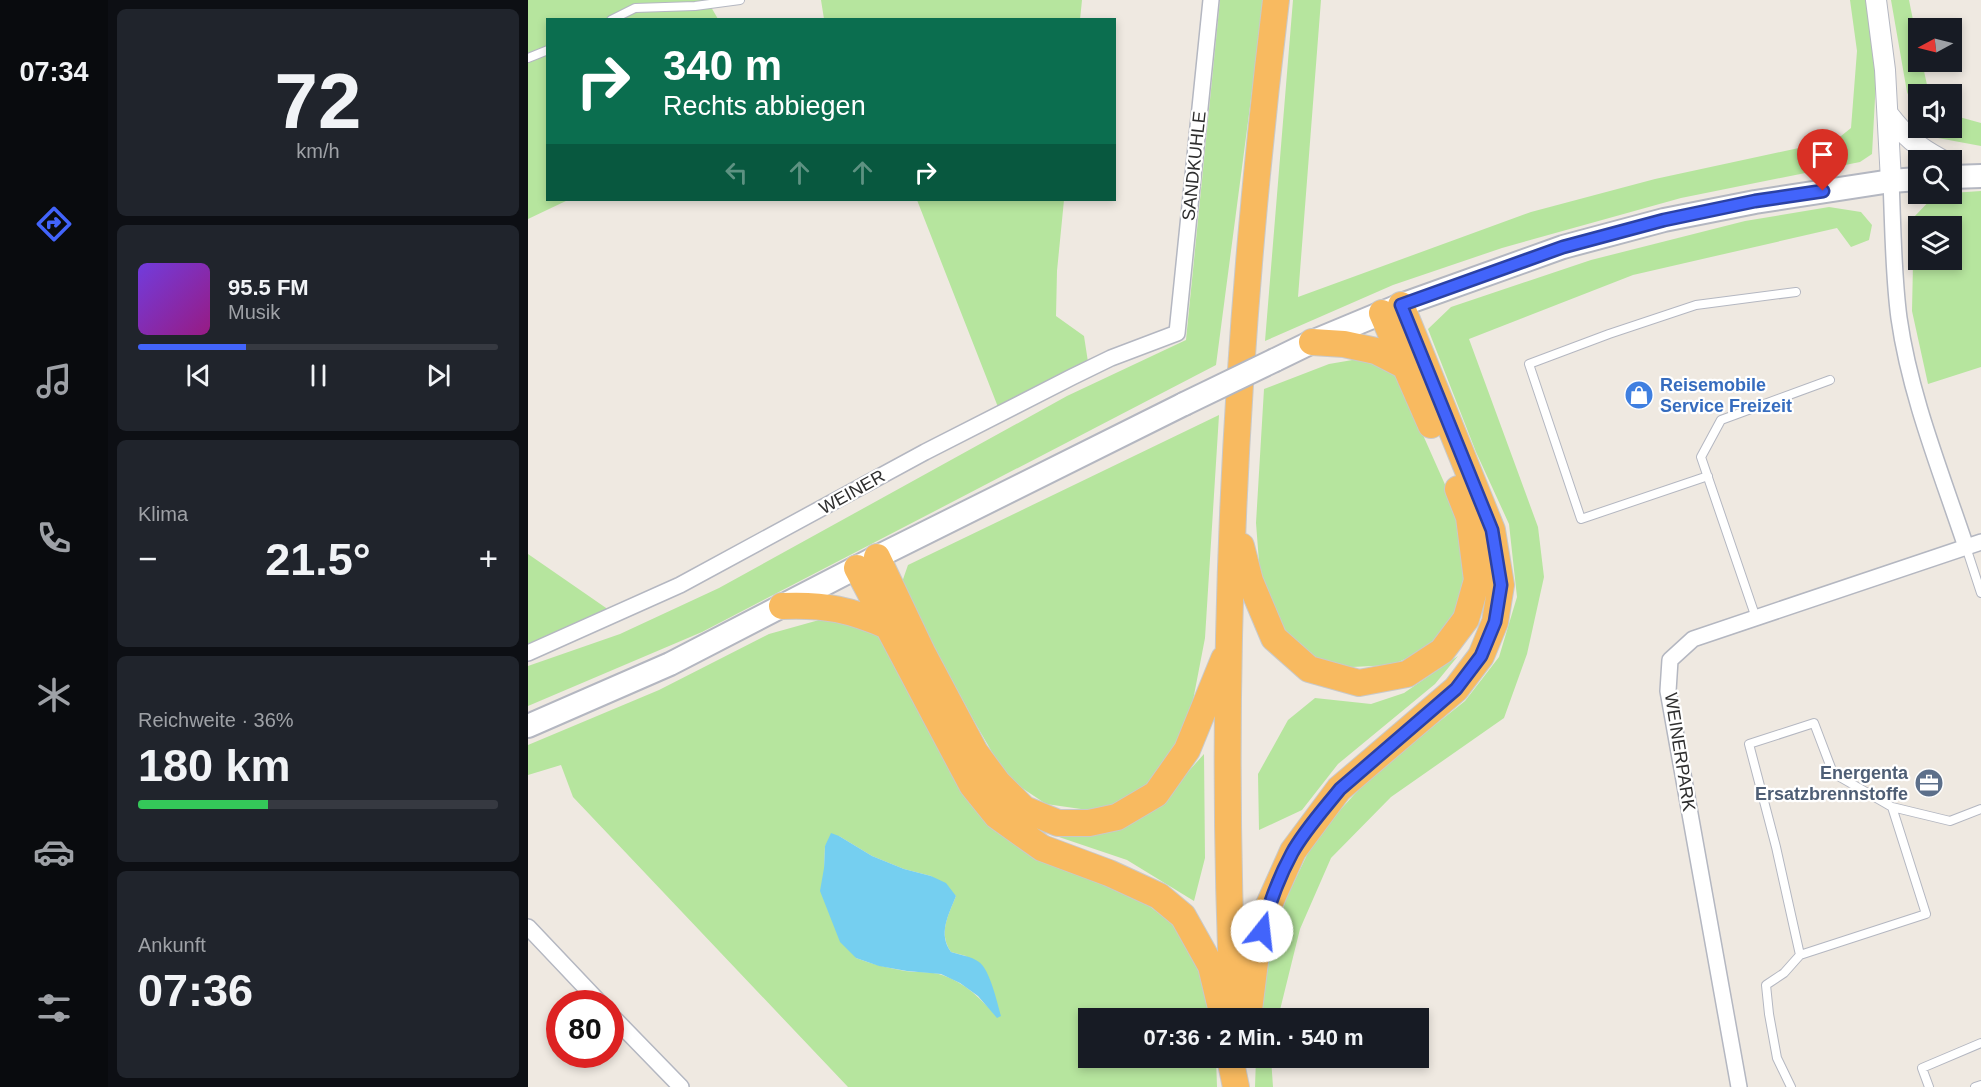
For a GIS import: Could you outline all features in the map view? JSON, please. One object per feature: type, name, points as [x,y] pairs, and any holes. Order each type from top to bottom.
[{"type":"highway","points":[[1234,1008],[1228,844],[1229,647],[1234,516],[1245,320],[1260,143],[1276,0]]},
{"type":"highway","points":[[1234,516],[1250,581],[1274,638],[1309,669],[1359,683],[1407,674],[1442,651],[1466,619],[1477,580],[1469,517],[1407,367],[1392,309]]},
{"type":"highway","points":[[1249,1008],[1256,954],[1268,908],[1293,851],[1340,789],[1456,689],[1481,656],[1495,622],[1501,585],[1492,530],[1392,309]]},
{"type":"highway","points":[[1312,342],[1344,344],[1376,351],[1407,367]]},
{"type":"highway","points":[[867,562],[922,652],[975,752],[998,783],[1024,809],[1058,823],[1089,823],[1117,817],[1156,794],[1187,750],[1229,647]]},
{"type":"highway","points":[[867,562],[890,627],[972,785],[997,816],[1042,848],[1109,873],[1159,896],[1183,916],[1211,966],[1221,1008]]},
{"type":"highway","points":[[782,606],[834,607],[862,615],[890,627]]},
{"type":"highway","points":[[1232,1068],[1237,1087]]},
{"type":"highway","points":[[1236,1068],[1237,1087]]},
{"type":"highway","points":[[1237,1087],[1241,1068]]},
{"type":"main road","points":[[1962,177],[1978,176]]},
{"type":"main road","points":[[528,726],[670,664],[867,562],[1184,404],[1312,342],[1392,309],[1563,247],[1664,220],[1755,201],[1908,180]]},
{"type":"street","name":"SANDKUHLE","points":[[1177,333],[1211,0]]},
{"type":"street","points":[[1876,0],[1885,70],[1899,320],[1914,388],[1966,547]]},
{"type":"street","points":[[1888,114],[1908,139],[1923,150]]},
{"type":"street","points":[[1962,169],[1978,176]]},
{"type":"street","name":"WEINER","points":[[528,653],[680,585],[926,452],[1072,377],[1111,358],[1177,333]]},
{"type":"street","name":"WEINERPARK","points":[[1739,1087],[1668,691],[1670,660],[1693,639],[1981,542]]},
{"type":"street","points":[[528,927],[588,990]]},
{"type":"street","points":[[624,1028],[681,1087]]},
{"type":"lane","points":[[614,18],[635,8],[695,6],[740,0]]},
{"type":"lane","points":[[528,58],[546,51]]},
{"type":"lane","points":[[1708,476],[1581,519],[1530,364],[1609,334],[1696,305],[1796,292]]},
{"type":"lane","points":[[1756,618],[1701,457],[1720,420],[1830,380]]},
{"type":"lane","points":[[1966,547],[1981,594]]},
{"type":"lane","points":[[1800,955],[1776,847],[1749,744],[1814,723],[1833,773],[1892,807],[1950,821],[1981,809]]},
{"type":"lane","points":[[1791,1087],[1777,1058],[1768,1014],[1766,985],[1784,973],[1800,955],[1926,914],[1892,807]]},
{"type":"lane","points":[[1929,1087],[1922,1068],[1981,1043]]},
{"type":"lane","points":[[1975,1087],[1981,1085]]},
{"type":"green space","points":[[528,0],[707,0],[717,18],[546,18],[546,201],[566,201],[528,219]]},
{"type":"green space","points":[[821,0],[1082,0],[1080,18],[824,18]]},
{"type":"green space","points":[[1220,0],[1264,0],[1216,365],[702,632],[528,706],[528,666],[620,634],[719,588],[1067,396],[1186,340]]},
{"type":"green space","points":[[1293,0],[1321,0],[1298,297],[1531,212],[1655,179],[1836,140],[1851,128],[1857,51],[1850,0],[1869,0],[1876,80],[1872,154],[1860,162],[1681,198],[1502,248],[1393,285],[1265,341]]},
{"type":"green space","points":[[1891,0],[1909,0],[1913,18],[1908,18],[1908,72],[1924,72],[1927,84],[1908,84],[1908,94]]},
{"type":"green space","points":[[1962,118],[1981,123],[1981,146],[1938,138],[1962,138]]},
{"type":"green space","points":[[1981,191],[1981,367],[1928,384],[1912,311],[1913,270],[1962,270],[1962,216],[1915,216],[1926,204],[1962,204],[1962,192]]},
{"type":"green space","points":[[917,201],[1064,201],[1057,271],[1056,316],[1084,336],[1088,362],[998,407]]},
{"type":"green space","points":[[1829,207],[1861,212],[1872,225],[1869,240],[1851,247],[1837,228],[1633,275],[1469,339],[1538,527],[1544,577],[1527,654],[1504,718],[1391,797],[1331,858],[1300,929],[1280,1008],[1261,1008],[1265,973],[1286,899],[1315,838],[1370,777],[1465,701],[1499,657],[1517,597],[1509,524],[1476,452],[1428,329],[1451,307],[1591,260],[1745,221]]},
{"type":"green space","points":[[1364,358],[1395,372],[1463,525],[1469,575],[1449,625],[1427,649],[1392,665],[1352,667],[1318,659],[1287,634],[1267,605],[1260,575],[1256,523],[1264,389],[1329,364]]},
{"type":"green space","points":[[1219,415],[1205,638],[1190,716],[1180,747],[1145,797],[1095,811],[1046,804],[1007,778],[974,721],[901,585],[908,565]]},
{"type":"green space","points":[[528,554],[609,610],[528,646]]},
{"type":"green space","points":[[837,615],[885,638],[962,788],[1124,887],[1177,927],[1202,979],[1209,1008],[1078,1008],[1078,1068],[1216,1068],[1217,1087],[848,1087],[573,797],[561,765],[528,775],[528,745],[659,690],[769,634]],"holes":[[[839,836],[872,856],[904,869],[931,876],[956,896],[946,924],[947,945],[951,952],[966,956],[997,1017],[973,992],[951,978],[933,973],[892,969],[856,958],[824,868],[825,846]]]},
{"type":"green space","points":[[1458,656],[1435,684],[1338,764],[1302,810],[1259,830],[1258,774],[1288,720],[1315,698],[1371,704],[1404,693]]},
{"type":"green space","points":[[1204,754],[1205,858],[1194,901],[1127,860],[1050,834],[1114,830],[1153,811]]},
{"type":"green space","points":[[1256,1068],[1272,1068],[1273,1087],[1255,1087]]},
{"type":"water","points":[[831,833],[872,856],[946,883],[956,896],[946,925],[947,945],[951,952],[973,958],[983,966],[993,987],[1001,1016],[997,1018],[978,996],[960,983],[941,974],[879,966],[856,958],[840,942],[820,891],[825,846]]},
{"type":"place","name":"Reisemobile Service Freizeit","points":[[1639,395]]},
{"type":"place","name":"Energenta Ersatzbrennstoffe","points":[[1929,783]]},
{"type":"route","points":[[1262,931],[1268,908],[1293,851],[1328,804],[1340,789],[1456,689],[1481,656],[1495,622],[1501,585],[1492,530],[1401,305],[1563,247],[1664,220],[1755,201],[1823,191]]}]
